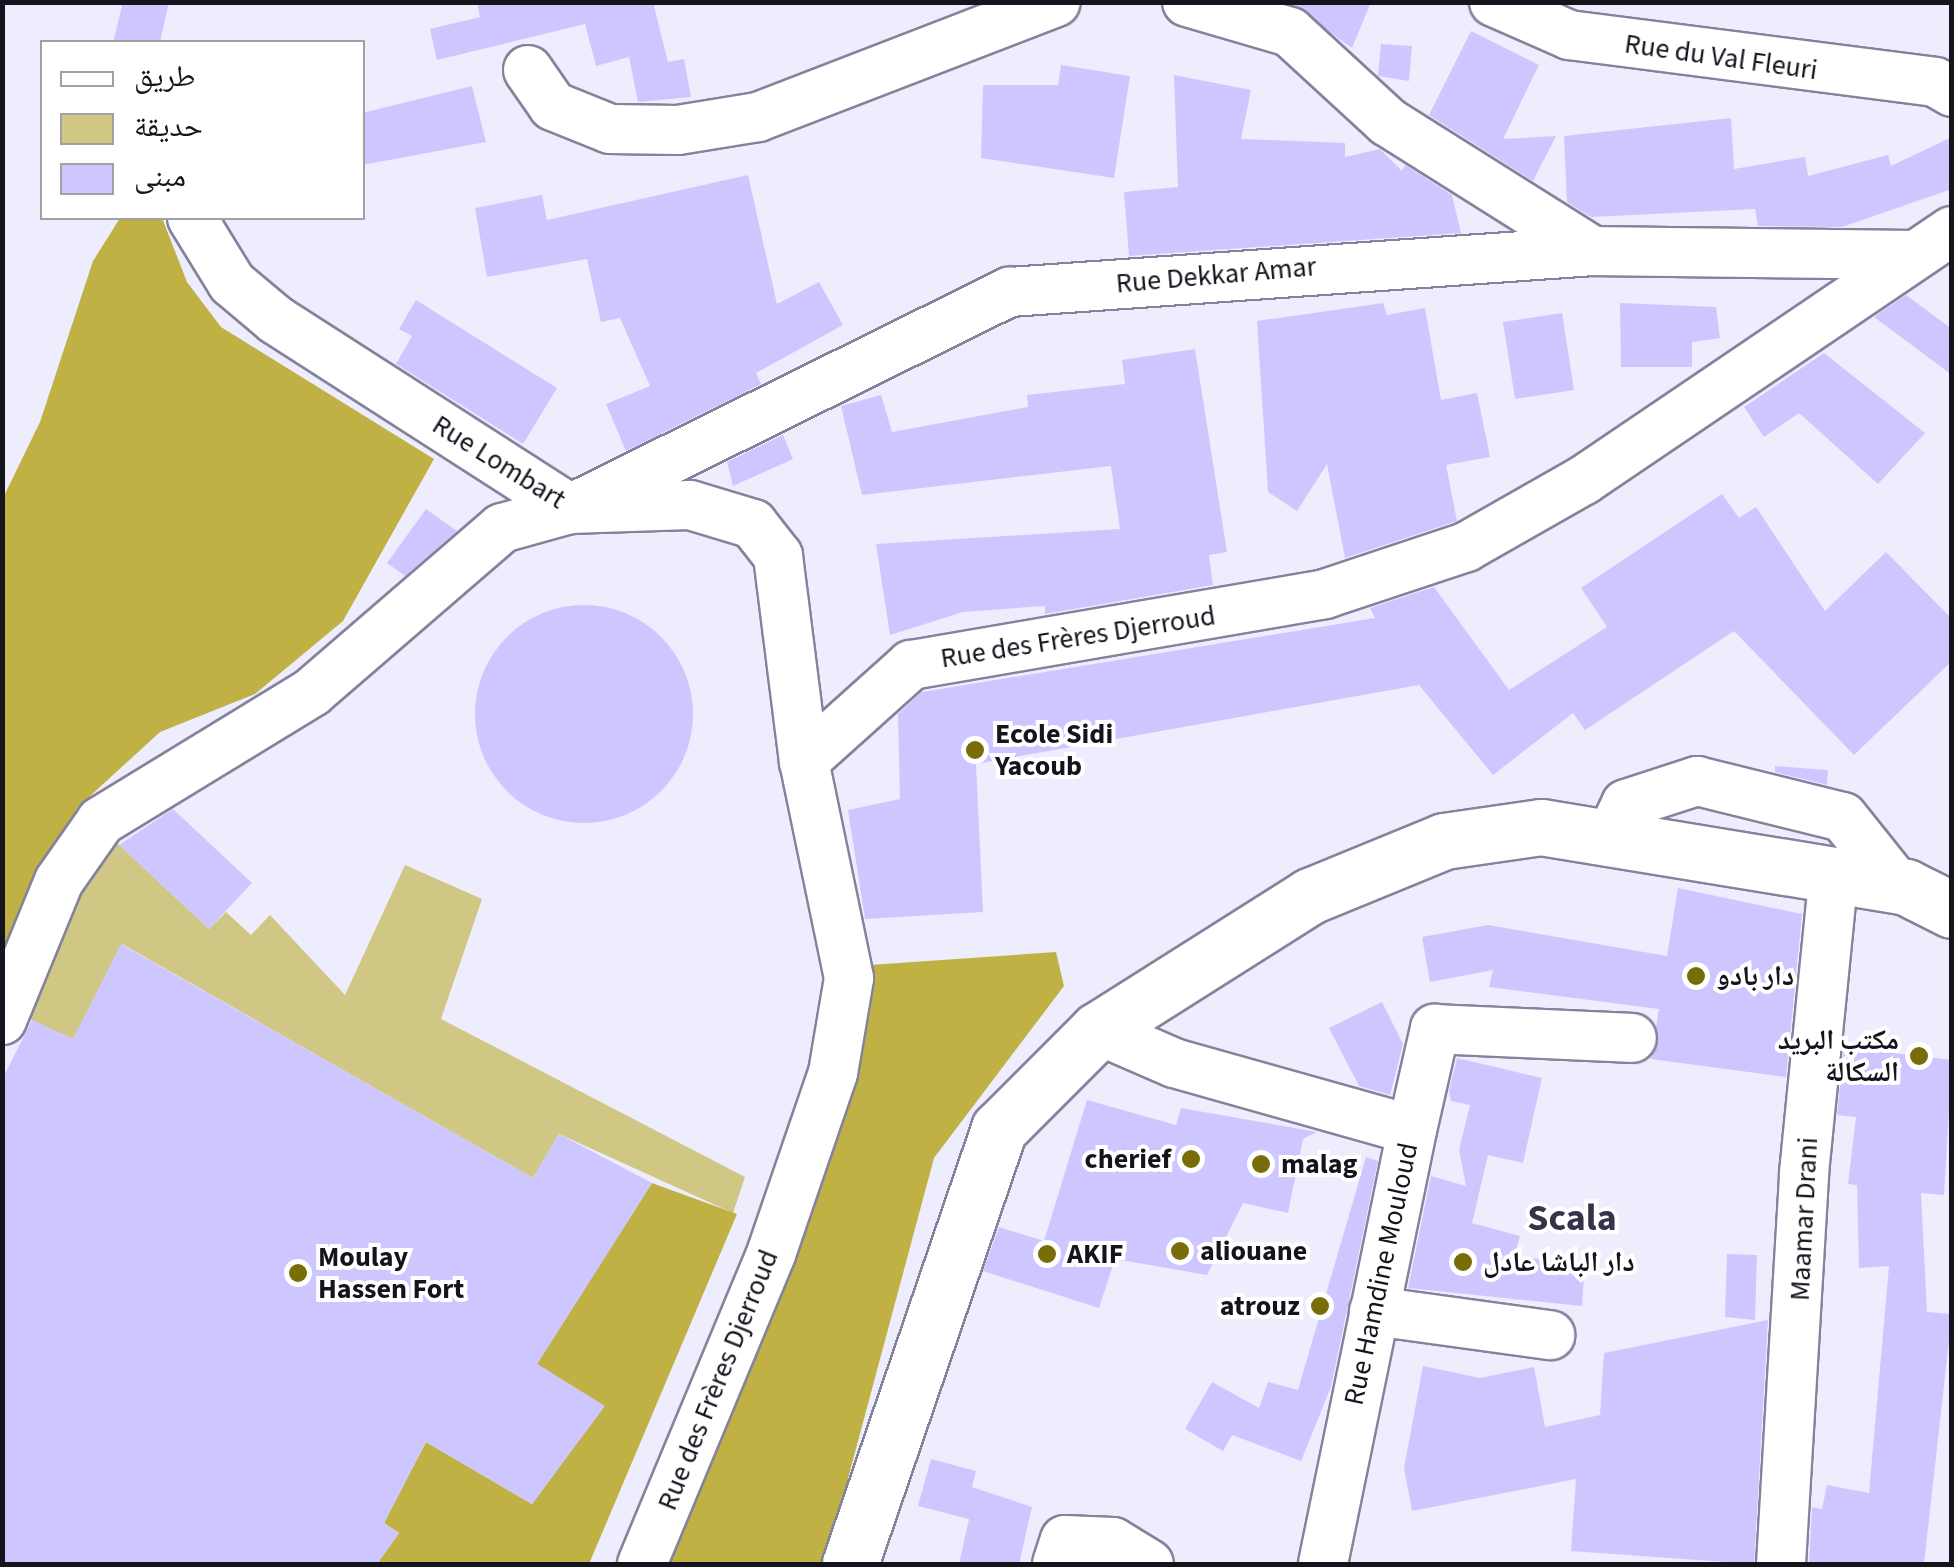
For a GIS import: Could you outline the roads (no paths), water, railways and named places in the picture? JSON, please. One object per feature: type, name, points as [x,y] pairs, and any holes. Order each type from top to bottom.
[{"type":"main road","points":[[850,1564],[980,1166],[1030,1089],[1098,1030],[1310,896],[1444,841],[1541,826],[1898,886],[1952,910]]},
{"type":"street","points":[[528,70],[568,112],[610,129],[678,130],[758,117],[1056,2]]},
{"type":"street","points":[[1187,2],[1290,32],[1388,122],[1593,252]]},
{"type":"street","name":"Rue du Val Fleuri","points":[[1499,3],[1569,35],[1934,82],[1952,92]]},
{"type":"street","name":"Rue Lombart","points":[[193,220],[232,282],[276,320],[570,509],[690,505],[753,524],[778,556],[804,762]]},
{"type":"street","name":"Rue Dekkar Amar","points":[[570,509],[1010,292],[1593,252],[1932,243]]},
{"type":"street","name":"Rue des Frères Djerroud","points":[[642,1564],[770,1254],[833,1072],[849,978],[804,762],[910,665],[1325,594],[1466,546],[1584,480],[1932,243]]},
{"type":"street","points":[[2,1020],[59,882],[100,821],[312,692],[502,528],[570,509]]},
{"type":"street","points":[[1611,836],[1626,804],[1697,781],[1843,817],[1898,886]]},
{"type":"street","name":"Maamar Drani","points":[[1781,1564],[1804,1173],[1834,874]]},
{"type":"street","points":[[1412,1130],[1436,1029],[1632,1038]]},
{"type":"street","name":"Rue Hamdine Mouloud","points":[[1098,1030],[1174,1064],[1412,1130],[1323,1564]]},
{"type":"street","points":[[1374,1311],[1550,1335]]},
{"type":"street","points":[[1057,1564],[1065,1540],[1113,1542],[1149,1564]]},
{"type":"place","name":"Ecole Sidi Yacoub","points":[[975,750]]},
{"type":"place","name":"دار بادو","points":[[1696,976]]},
{"type":"place","name":"مكتب البريد السكالة","points":[[1919,1056]]},
{"type":"place","name":"cherief","points":[[1191,1159]]},
{"type":"place","name":"malag","points":[[1261,1164]]},
{"type":"place","name":"aliouane","points":[[1180,1251]]},
{"type":"place","name":"AKIF","points":[[1047,1254]]},
{"type":"place","name":"دار الباشا عادل","points":[[1463,1262]]},
{"type":"place","name":"Moulay Hassen Fort","points":[[298,1273]]},
{"type":"place","name":"atrouz","points":[[1320,1306]]},
{"type":"district","name":"Scala","points":[[1572,1219]]}]
